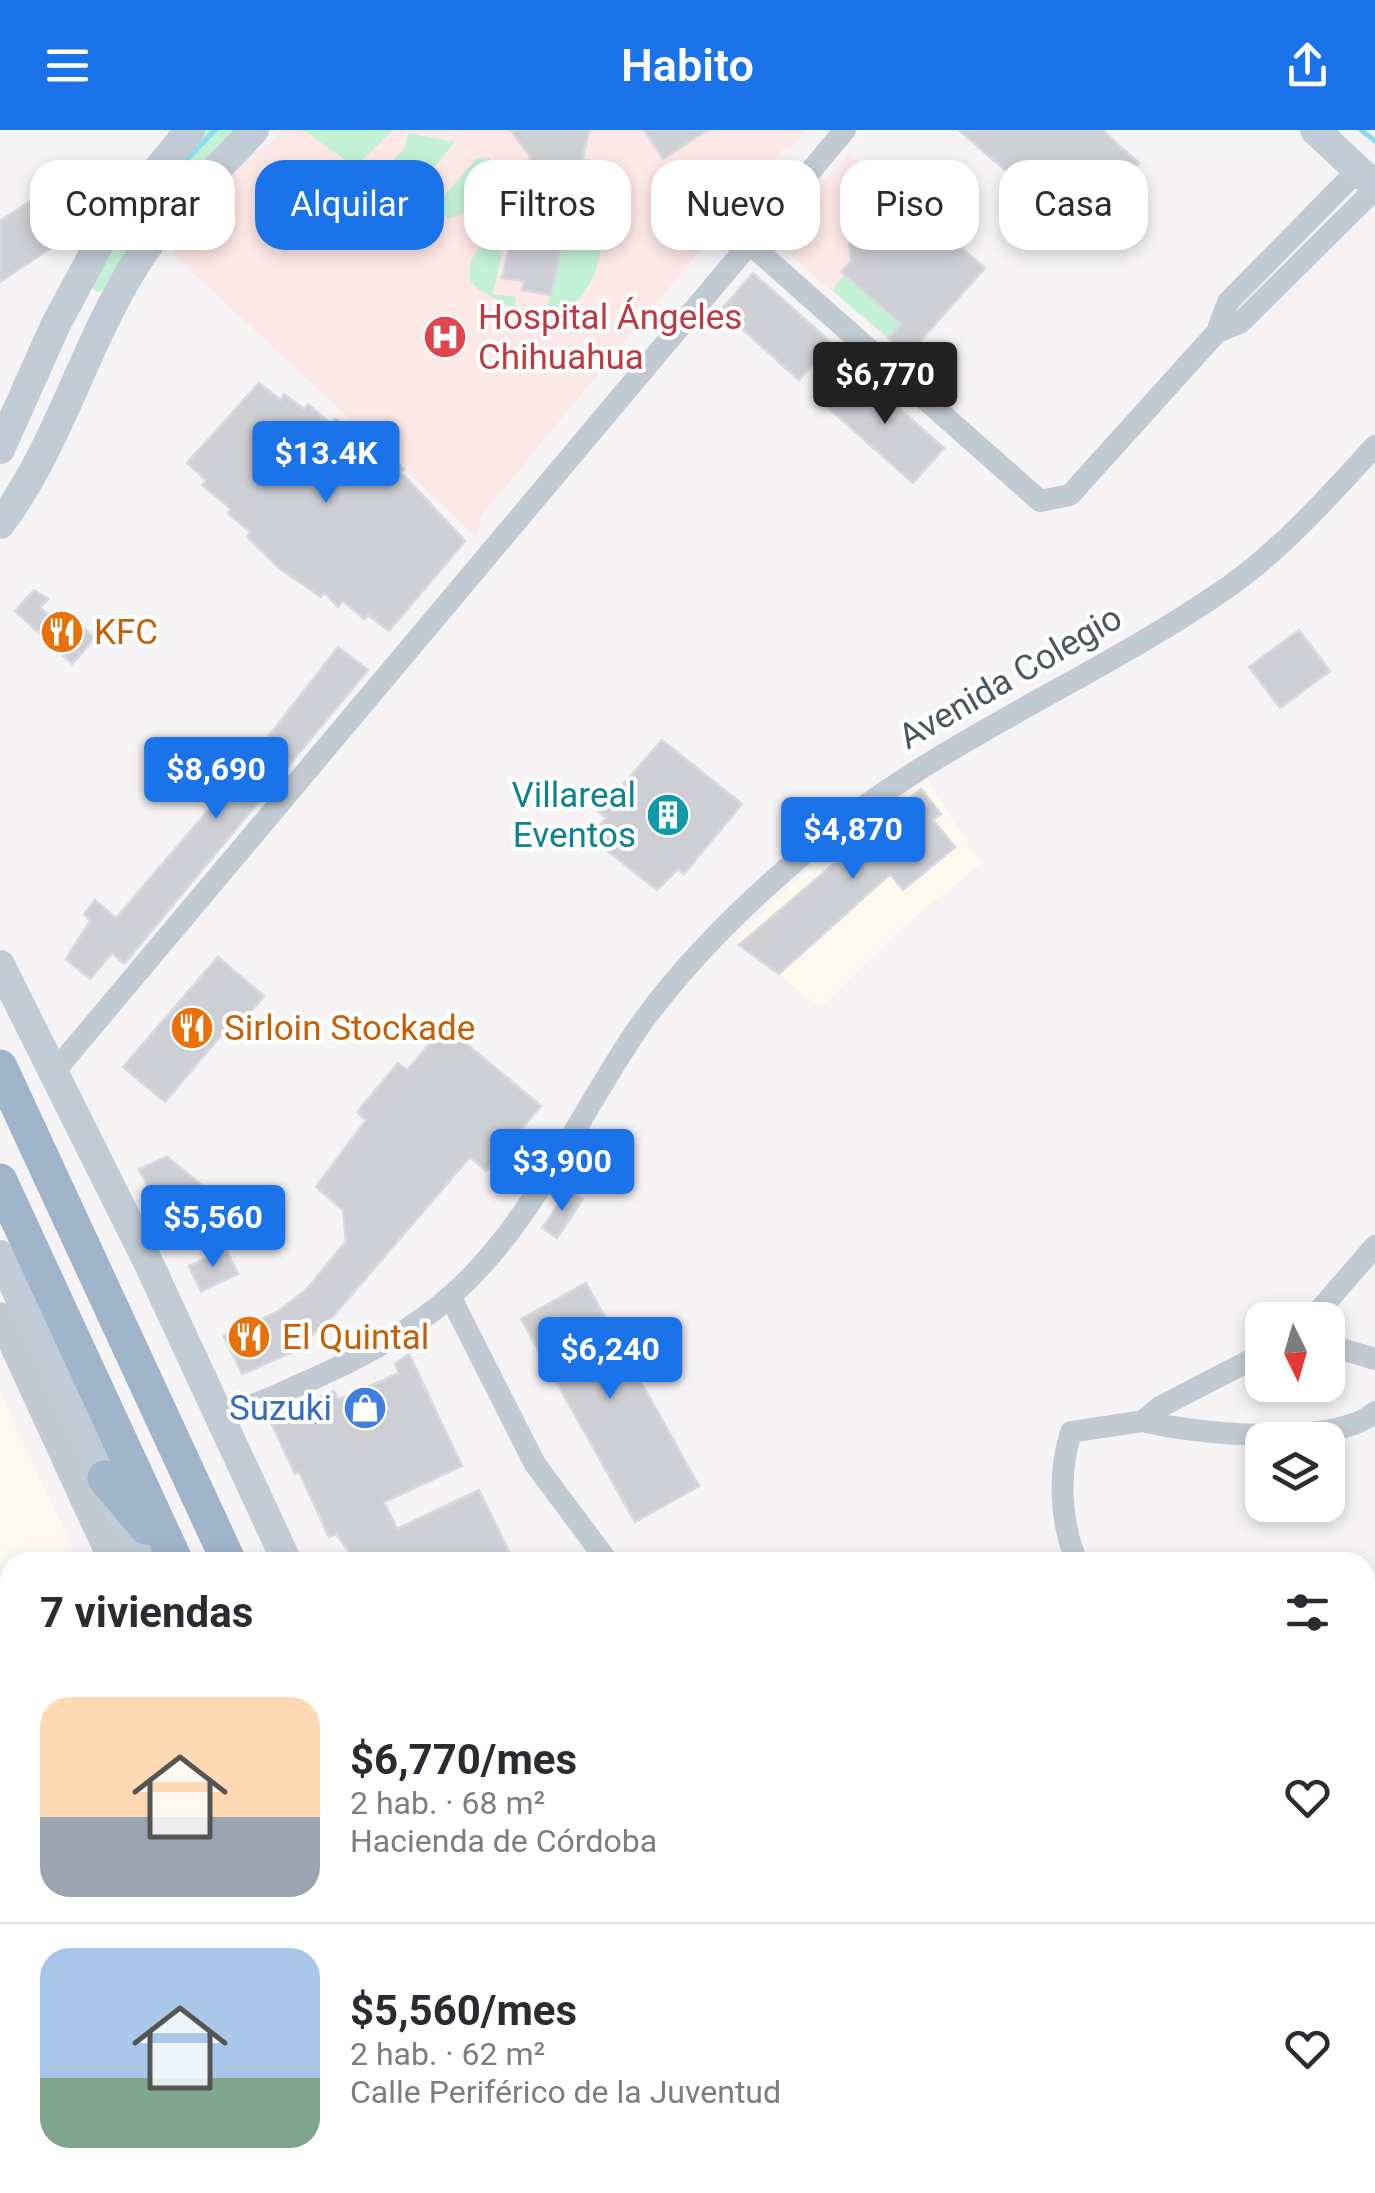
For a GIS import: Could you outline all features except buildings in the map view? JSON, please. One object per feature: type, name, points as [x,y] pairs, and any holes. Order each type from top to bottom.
[{"type":"highway","points":[[0,1067],[224,1552]]},
{"type":"highway","points":[[0,1181],[171,1552]]},
{"type":"highway","points":[[105,1478],[168,1552]]},
{"type":"main road","points":[[0,449],[56,324],[104,235],[190,130]]},
{"type":"main road","points":[[0,524],[40,456],[108,312],[143,252],[254,130]]},
{"type":"main road","points":[[1315,130],[1369,182]]},
{"type":"main road","points":[[0,964],[282,1552]]},
{"type":"main road","points":[[0,1255],[75,1447],[105,1478],[139,1552]]},
{"type":"street","points":[[820,160],[845,130]]},
{"type":"street","points":[[757,250],[1040,500],[1070,495],[1217,332],[1228,302],[1369,182]]},
{"type":"street","points":[[54,1072],[745,250]]},
{"type":"street","name":"Avenida Colegio","points":[[221,1419],[335,1367],[450,1296],[498,1245],[538,1191],[585,1109],[662,997],[738,913],[824,837],[905,776],[1146,641],[1234,582],[1294,532],[1375,446]]},
{"type":"street","points":[[1327,1302],[1375,1246]]},
{"type":"street","points":[[450,1296],[535,1464],[601,1552]]},
{"type":"street","points":[[0,1316],[75,1447],[110,1552]]},
{"type":"street","points":[[1345,1350],[1375,1359]]},
{"type":"street","points":[[1143,1420],[1160,1407],[1245,1363]]},
{"type":"street","points":[[1075,1552],[1063,1493],[1062,1460],[1071,1432],[1143,1420],[1170,1428],[1282,1434],[1338,1430],[1364,1422],[1375,1412]]},
{"type":"shaded area","name":"Hospital Ángeles Chihuahua","points":[[281,130],[805,130],[790,149],[783,149],[774,160],[651,160],[651,250],[700,250],[481,516],[477,537],[175,256],[174,250],[235,250],[235,172],[252,152],[271,143]]},
{"type":"shaded area","points":[[840,164],[840,250],[964,250],[985,268],[907,356],[786,251],[820,250],[820,187]]},
{"type":"shaded area","points":[[927,779],[981,864],[905,925],[821,1008],[734,940],[823,856]]},
{"type":"shaded area","points":[[0,1392],[74,1552],[0,1552]]},
{"type":"green space","points":[[207,130],[235,130],[210,160],[183,160]]},
{"type":"green space","points":[[303,130],[393,130],[362,160],[345,160]]},
{"type":"green space","points":[[409,133],[455,142],[440,160],[393,160],[404,149]]},
{"type":"green space","points":[[464,173],[464,211],[448,219],[444,216],[444,196]]},
{"type":"green space","points":[[114,250],[137,250],[104,290],[96,292],[92,285]]},
{"type":"green space","points":[[478,250],[503,250],[493,294],[516,297],[515,307],[546,314],[561,250],[600,250],[592,278],[553,332],[470,281],[470,261]]},
{"type":"green space","points":[[845,275],[901,323],[888,338],[832,290]]},
{"type":"waterway","points":[[187,160],[215,130]]},
{"type":"waterway","points":[[1361,130],[1375,141]]},
{"type":"place","name":"Hospital Ángeles Chihuahua","points":[[445,337]]},
{"type":"place","name":"KFC","points":[[62,632]]},
{"type":"place","name":"Villareal Eventos","points":[[668,815]]},
{"type":"place","name":"Sirloin Stockade","points":[[192,1028]]},
{"type":"place","name":"El Quintal","points":[[249,1337]]},
{"type":"place","name":"Suzuki","points":[[365,1408]]}]
